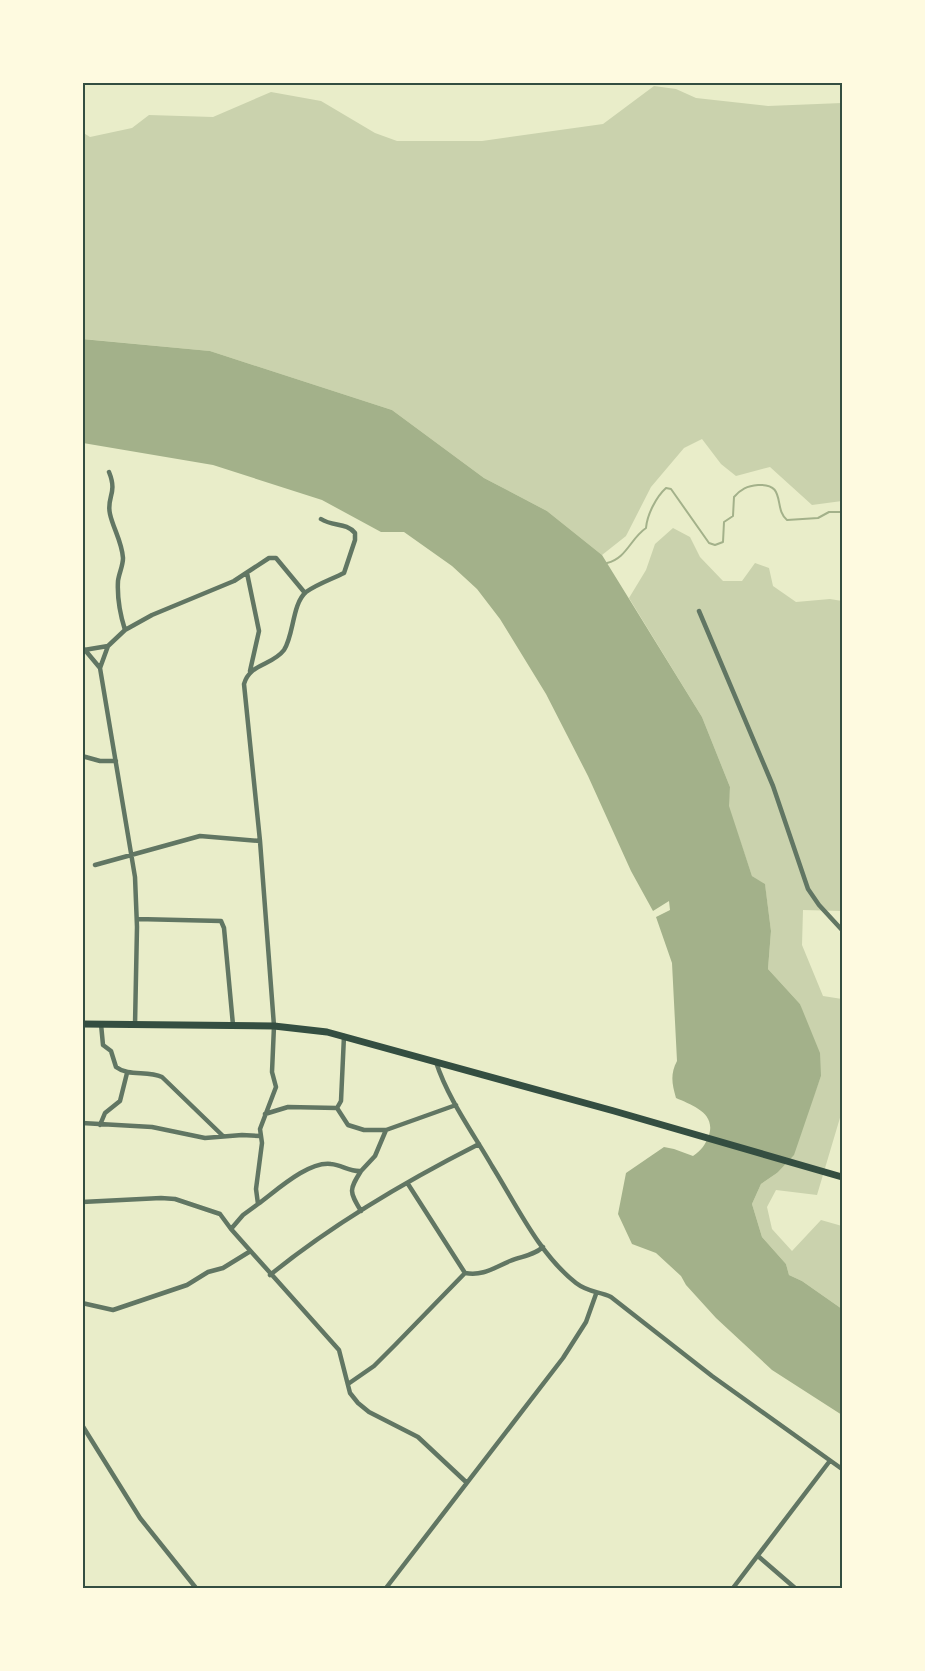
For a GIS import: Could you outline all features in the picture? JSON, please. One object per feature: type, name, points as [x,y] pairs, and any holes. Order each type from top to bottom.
[{"type":"main road","points":[[82,1024],[274,1026],[344,1036],[842,1177]]},
{"type":"street","points":[[109,472],[114,488],[109,513],[119,538],[123,558],[118,582],[118,607],[125,630]]},
{"type":"street","points":[[250,671],[276,658],[284,650],[291,634],[295,614],[305,593],[344,572],[355,540],[355,533],[350,527],[326,523],[321,519]]},
{"type":"street","points":[[135,1024],[137,919],[132,854],[100,668],[108,646],[125,630],[152,615],[234,581],[269,558],[276,558],[305,593]]},
{"type":"street","points":[[246,572],[259,631],[250,671],[244,684],[245,711],[251,746],[260,841],[274,1026],[272,1072],[276,1087],[265,1114],[260,1136],[260,1162],[256,1189],[258,1204]]},
{"type":"street","points":[[699,611],[773,786],[808,889],[819,906],[842,930]]},
{"type":"street","points":[[84,650],[108,646]]},
{"type":"street","points":[[84,650],[100,668]]},
{"type":"street","points":[[82,756],[116,761]]},
{"type":"street","points":[[96,865],[200,836],[260,841]]},
{"type":"street","points":[[137,919],[221,921],[224,928],[234,1025]]},
{"type":"street","points":[[101,1024],[103,1044],[111,1051],[116,1066],[127,1073],[155,1074],[162,1077],[223,1136]]},
{"type":"street","points":[[337,1108],[341,1100],[344,1036]]},
{"type":"street","points":[[436,1062],[456,1105],[543,1247],[577,1284],[596,1294],[604,1294],[611,1297],[712,1376],[842,1470]]},
{"type":"street","points":[[100,1125],[105,1113],[120,1102],[127,1073]]},
{"type":"street","points":[[337,1108],[348,1125],[364,1130],[386,1130],[456,1105]]},
{"type":"street","points":[[265,1114],[288,1107],[337,1108]]},
{"type":"street","points":[[82,1123],[152,1127],[205,1138],[260,1136]]},
{"type":"street","points":[[361,1211],[351,1195],[351,1188],[361,1171],[375,1156],[386,1130]]},
{"type":"street","points":[[270,1275],[310,1243],[361,1211],[479,1144]]},
{"type":"street","points":[[231,1229],[243,1215],[297,1175],[322,1164],[332,1164],[353,1171],[361,1171]]},
{"type":"street","points":[[408,1184],[465,1273]]},
{"type":"street","points":[[82,1202],[161,1198],[176,1200],[220,1214],[249,1252],[339,1350],[348,1384],[358,1403],[369,1412],[418,1437],[466,1482]]},
{"type":"street","points":[[348,1384],[374,1366],[465,1273],[484,1274],[513,1260],[524,1259],[543,1247]]},
{"type":"street","points":[[82,1303],[113,1310],[187,1285],[208,1272],[223,1268],[249,1252]]},
{"type":"street","points":[[386,1588],[563,1358],[586,1322],[596,1294]]},
{"type":"street","points":[[82,1425],[140,1518],[196,1588]]},
{"type":"street","points":[[733,1588],[829,1462]]},
{"type":"street","points":[[758,1556],[795,1588]]},
{"type":"shaded area","points":[[654,86],[676,89],[696,98],[768,106],[842,103],[842,501],[812,505],[770,467],[736,476],[721,464],[702,439],[684,448],[651,487],[626,536],[602,555],[547,511],[484,478],[392,410],[210,351],[83,339],[82,132],[90,137],[132,128],[149,115],[213,117],[271,92],[321,101],[375,133],[397,141],[482,141],[603,124]]},
{"type":"shaded area","points":[[82,339],[210,351],[392,410],[484,478],[547,511],[602,555],[702,717],[730,787],[729,806],[752,876],[765,884],[771,931],[768,969],[800,1004],[820,1053],[821,1076],[794,1155],[777,1173],[761,1184],[752,1204],[762,1237],[786,1264],[789,1275],[802,1281],[842,1309],[842,1415],[772,1370],[716,1318],[686,1285],[681,1276],[656,1253],[632,1244],[618,1214],[626,1173],[664,1147],[693,1156],[699,1152],[709,1135],[710,1127],[706,1115],[695,1107],[676,1098],[673,1088],[672,1079],[677,1061],[672,963],[656,917],[670,910],[669,901],[653,911],[631,871],[588,776],[546,694],[500,619],[477,589],[452,566],[404,532],[381,532],[322,500],[213,465],[83,443]]},
{"type":"shaded area","points":[[673,528],[690,537],[700,557],[723,581],[742,581],[755,563],[769,568],[773,586],[796,602],[830,599],[842,601],[842,911],[803,910],[802,945],[823,996],[842,999],[842,1111],[817,1195],[776,1190],[767,1207],[772,1229],[792,1251],[821,1220],[842,1226],[842,1309],[802,1281],[789,1275],[786,1264],[762,1237],[752,1204],[761,1184],[777,1173],[812,1100],[821,1076],[800,1004],[768,969],[771,931],[765,885],[752,876],[728,806],[730,787],[702,717],[629,598],[646,570],[655,544]]},
{"type":"waterway","points":[[607,563],[614,561],[624,553],[636,537],[646,528],[653,507],[666,488],[671,489],[709,543],[715,545],[723,542],[724,522],[733,516],[734,497],[742,490],[751,486],[767,485],[773,488],[783,515],[787,520],[818,518],[829,512],[842,512]]}]
